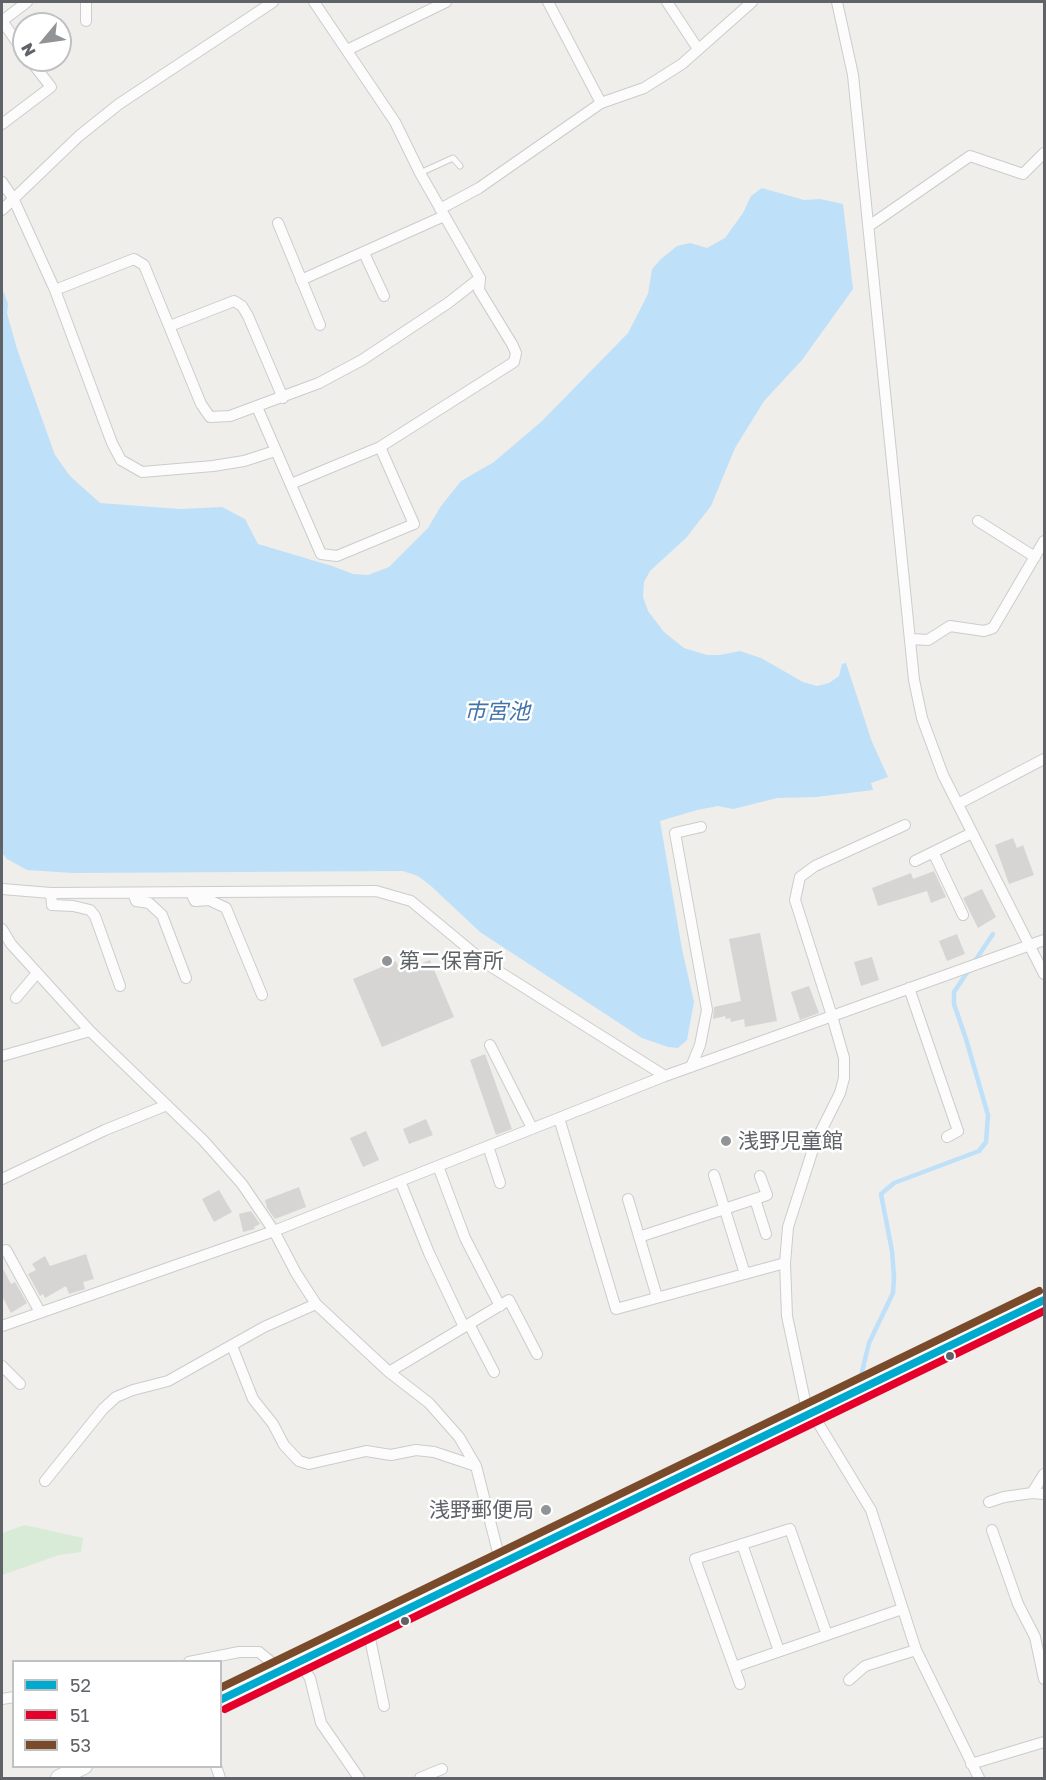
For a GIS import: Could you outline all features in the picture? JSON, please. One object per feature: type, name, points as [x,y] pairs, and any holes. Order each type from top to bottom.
[{"type":"main road","points":[[222,1699],[1044,1300]]},
{"type":"main road","points":[[59,1779],[82,1768]]},
{"type":"street","points":[[12,35],[2,21],[27,2]]},
{"type":"street","points":[[86,2],[86,21]]},
{"type":"street","points":[[2,210],[79,136],[118,104],[273,2]]},
{"type":"street","points":[[291,484],[380,447],[514,362],[516,354],[479,290],[480,278],[420,173],[395,122],[314,2]]},
{"type":"street","points":[[347,50],[446,2]]},
{"type":"street","points":[[548,2],[601,104]]},
{"type":"street","points":[[667,2],[698,49]]},
{"type":"street","points":[[301,280],[364,253],[442,212],[601,104],[644,88],[682,64],[752,2]]},
{"type":"street","points":[[837,2],[853,75],[914,680],[922,718],[932,749],[958,804],[1044,974]]},
{"type":"street","points":[[2,124],[51,87],[39,72]]},
{"type":"street","points":[[869,226],[970,156],[1023,174],[1044,153]]},
{"type":"street","points":[[2,182],[13,198],[55,290],[112,443],[121,460],[142,472],[213,466],[244,461],[275,451]]},
{"type":"street","points":[[278,223],[320,325]]},
{"type":"street","points":[[364,253],[384,297]]},
{"type":"street","points":[[55,290],[134,259],[144,266],[201,404],[210,417],[230,416],[319,383],[362,360],[448,303],[480,278]]},
{"type":"street","points":[[170,326],[234,301],[242,306],[283,398]]},
{"type":"street","points":[[257,407],[321,554],[337,556],[414,524],[380,447]]},
{"type":"street","points":[[978,521],[1035,557]]},
{"type":"street","points":[[911,639],[928,640],[950,626],[984,631],[993,628],[1044,541]]},
{"type":"street","points":[[958,804],[1044,759]]},
{"type":"street","points":[[905,825],[815,866],[800,877],[795,900],[844,1058],[844,1078],[840,1093],[816,1143],[788,1227],[785,1263],[787,1316],[810,1414],[871,1510],[916,1650],[979,1779]]},
{"type":"street","points":[[691,1067],[700,1045],[707,1010],[675,833],[701,827]]},
{"type":"street","points":[[915,861],[972,833]]},
{"type":"street","points":[[933,852],[963,915]]},
{"type":"street","points":[[2,890],[51,894],[376,891],[411,901],[487,964],[665,1076]]},
{"type":"street","points":[[191,892],[195,901],[209,900],[226,908],[262,995]]},
{"type":"street","points":[[132,893],[136,901],[149,903],[162,915],[186,978]]},
{"type":"street","points":[[51,894],[52,905],[90,910],[95,916],[120,986]]},
{"type":"street","points":[[2,928],[11,944],[90,1031],[204,1140],[242,1184],[274,1231],[296,1273],[316,1304],[389,1372],[429,1403],[459,1437],[476,1466],[501,1564]]},
{"type":"street","points":[[2,1326],[274,1231],[665,1076],[1044,940]]},
{"type":"street","points":[[16,998],[37,973]]},
{"type":"street","points":[[909,988],[958,1131],[947,1137]]},
{"type":"street","points":[[2,1056],[90,1031]]},
{"type":"street","points":[[490,1045],[532,1128]]},
{"type":"street","points":[[2,1179],[105,1130],[167,1105]]},
{"type":"street","points":[[559,1118],[616,1309],[785,1263]]},
{"type":"street","points":[[488,1146],[500,1183]]},
{"type":"street","points":[[438,1166],[465,1238],[500,1306]]},
{"type":"street","points":[[714,1175],[745,1274]]},
{"type":"street","points":[[639,1237],[767,1195],[759,1176]]},
{"type":"street","points":[[400,1181],[429,1253],[494,1372]]},
{"type":"street","points":[[628,1199],[657,1298]]},
{"type":"street","points":[[755,1199],[766,1234]]},
{"type":"street","points":[[6,1250],[40,1312]]},
{"type":"street","points":[[389,1372],[509,1300],[537,1354]]},
{"type":"street","points":[[45,1481],[103,1409],[116,1397],[133,1389],[168,1381],[264,1327],[316,1304]]},
{"type":"street","points":[[232,1346],[253,1399],[273,1424],[284,1445],[299,1461],[309,1464],[366,1451],[391,1455],[416,1450],[434,1452],[476,1466]]},
{"type":"street","points":[[2,1366],[20,1384]]},
{"type":"street","points":[[1032,1493],[1044,1474]]},
{"type":"street","points":[[989,1502],[1004,1497],[1032,1493],[1044,1494]]},
{"type":"street","points":[[740,1684],[696,1559],[790,1529],[827,1635]]},
{"type":"street","points":[[992,1530],[1018,1604],[1035,1637],[1044,1678]]},
{"type":"street","points":[[742,1544],[779,1652]]},
{"type":"street","points":[[734,1667],[902,1609]]},
{"type":"street","points":[[368,1629],[384,1706]]},
{"type":"street","points":[[849,1680],[865,1666],[916,1650]]},
{"type":"street","points":[[199,1660],[239,1652],[259,1652],[282,1671]]},
{"type":"street","points":[[299,1662],[310,1678],[321,1723],[359,1779]]},
{"type":"street","points":[[971,1764],[1044,1742]]},
{"type":"street","points":[[420,1779],[442,1769]]},
{"type":"lane","points":[[420,173],[453,158],[460,166]]},
{"type":"green space","points":[[25,1525],[83,1538],[81,1552],[59,1555],[2,1575],[2,1533]]},
{"type":"water","name":"市宮池","points":[[762,188],[804,200],[820,199],[843,204],[853,289],[802,360],[764,401],[735,448],[711,506],[686,538],[650,571],[644,582],[643,597],[648,611],[664,632],[684,648],[707,655],[740,651],[761,658],[803,682],[817,686],[829,683],[839,676],[842,664],[846,663],[872,742],[888,777],[871,783],[873,790],[816,797],[777,798],[733,809],[718,806],[660,821],[682,949],[694,1002],[687,1040],[678,1048],[642,1038],[480,932],[431,886],[418,876],[403,871],[73,873],[27,870],[7,859],[2,853],[2,288],[8,304],[7,313],[17,349],[55,455],[70,476],[100,503],[180,509],[222,507],[245,519],[258,544],[353,574],[368,575],[389,567],[428,528],[441,506],[461,481],[494,462],[542,421],[628,333],[648,294],[652,269],[661,259],[677,246],[690,243],[707,248],[725,238],[743,213],[751,196]]},
{"type":"building","points":[[1013,838],[1017,848],[1023,845],[1034,875],[1009,884],[995,845]]},
{"type":"building","points":[[934,871],[946,897],[931,903],[927,891],[878,906],[872,888],[911,873],[913,879]]},
{"type":"building","points":[[982,889],[996,917],[978,928],[963,898]]},
{"type":"building","points":[[760,933],[777,1021],[745,1027],[744,1019],[731,1022],[730,1018],[726,1019],[725,1016],[713,1019],[714,1007],[741,1001],[729,939]]},
{"type":"building","points":[[957,934],[965,954],[947,961],[939,941]]},
{"type":"building","points":[[872,957],[879,980],[861,986],[854,962]]},
{"type":"building","points":[[430,960],[454,1017],[382,1047],[353,979],[396,961],[400,972]]},
{"type":"building","points":[[809,986],[819,1013],[800,1020],[791,992]]},
{"type":"building","points":[[485,1054],[512,1129],[496,1135],[470,1060]]},
{"type":"building","points":[[426,1119],[433,1135],[409,1144],[403,1129]]},
{"type":"building","points":[[366,1131],[379,1160],[363,1167],[350,1138]]},
{"type":"building","points":[[299,1187],[306,1207],[275,1219],[267,1208],[265,1200]]},
{"type":"building","points":[[219,1190],[232,1212],[214,1222],[202,1199]]},
{"type":"building","points":[[251,1211],[260,1224],[254,1227],[255,1229],[243,1232],[239,1214]]},
{"type":"building","points":[[86,1254],[94,1279],[83,1282],[85,1289],[69,1294],[66,1286],[45,1298],[43,1294],[40,1296],[28,1274],[36,1270],[32,1264],[45,1256],[50,1266]]},
{"type":"building","points":[[2,1267],[11,1284],[15,1282],[27,1303],[11,1313],[2,1296]]},
{"type":"waterway","points":[[860,1380],[869,1343],[893,1293],[892,1251],[881,1194],[894,1183],[979,1151],[986,1142],[988,1115],[954,1004],[954,992],[993,934]]},
{"type":"transit line","name":"53","points":[[222,1687],[1039,1291]]},
{"type":"transit line","name":"52","points":[[222,1699],[1044,1300]]},
{"type":"transit line","name":"51","points":[[225,1709],[1044,1311]]},
{"type":"place","name":"第二保育所","points":[[387,961]]},
{"type":"place","name":"浅野児童館","points":[[726,1141]]},
{"type":"place","name":"浅野郵便局","points":[[546,1510]]}]
